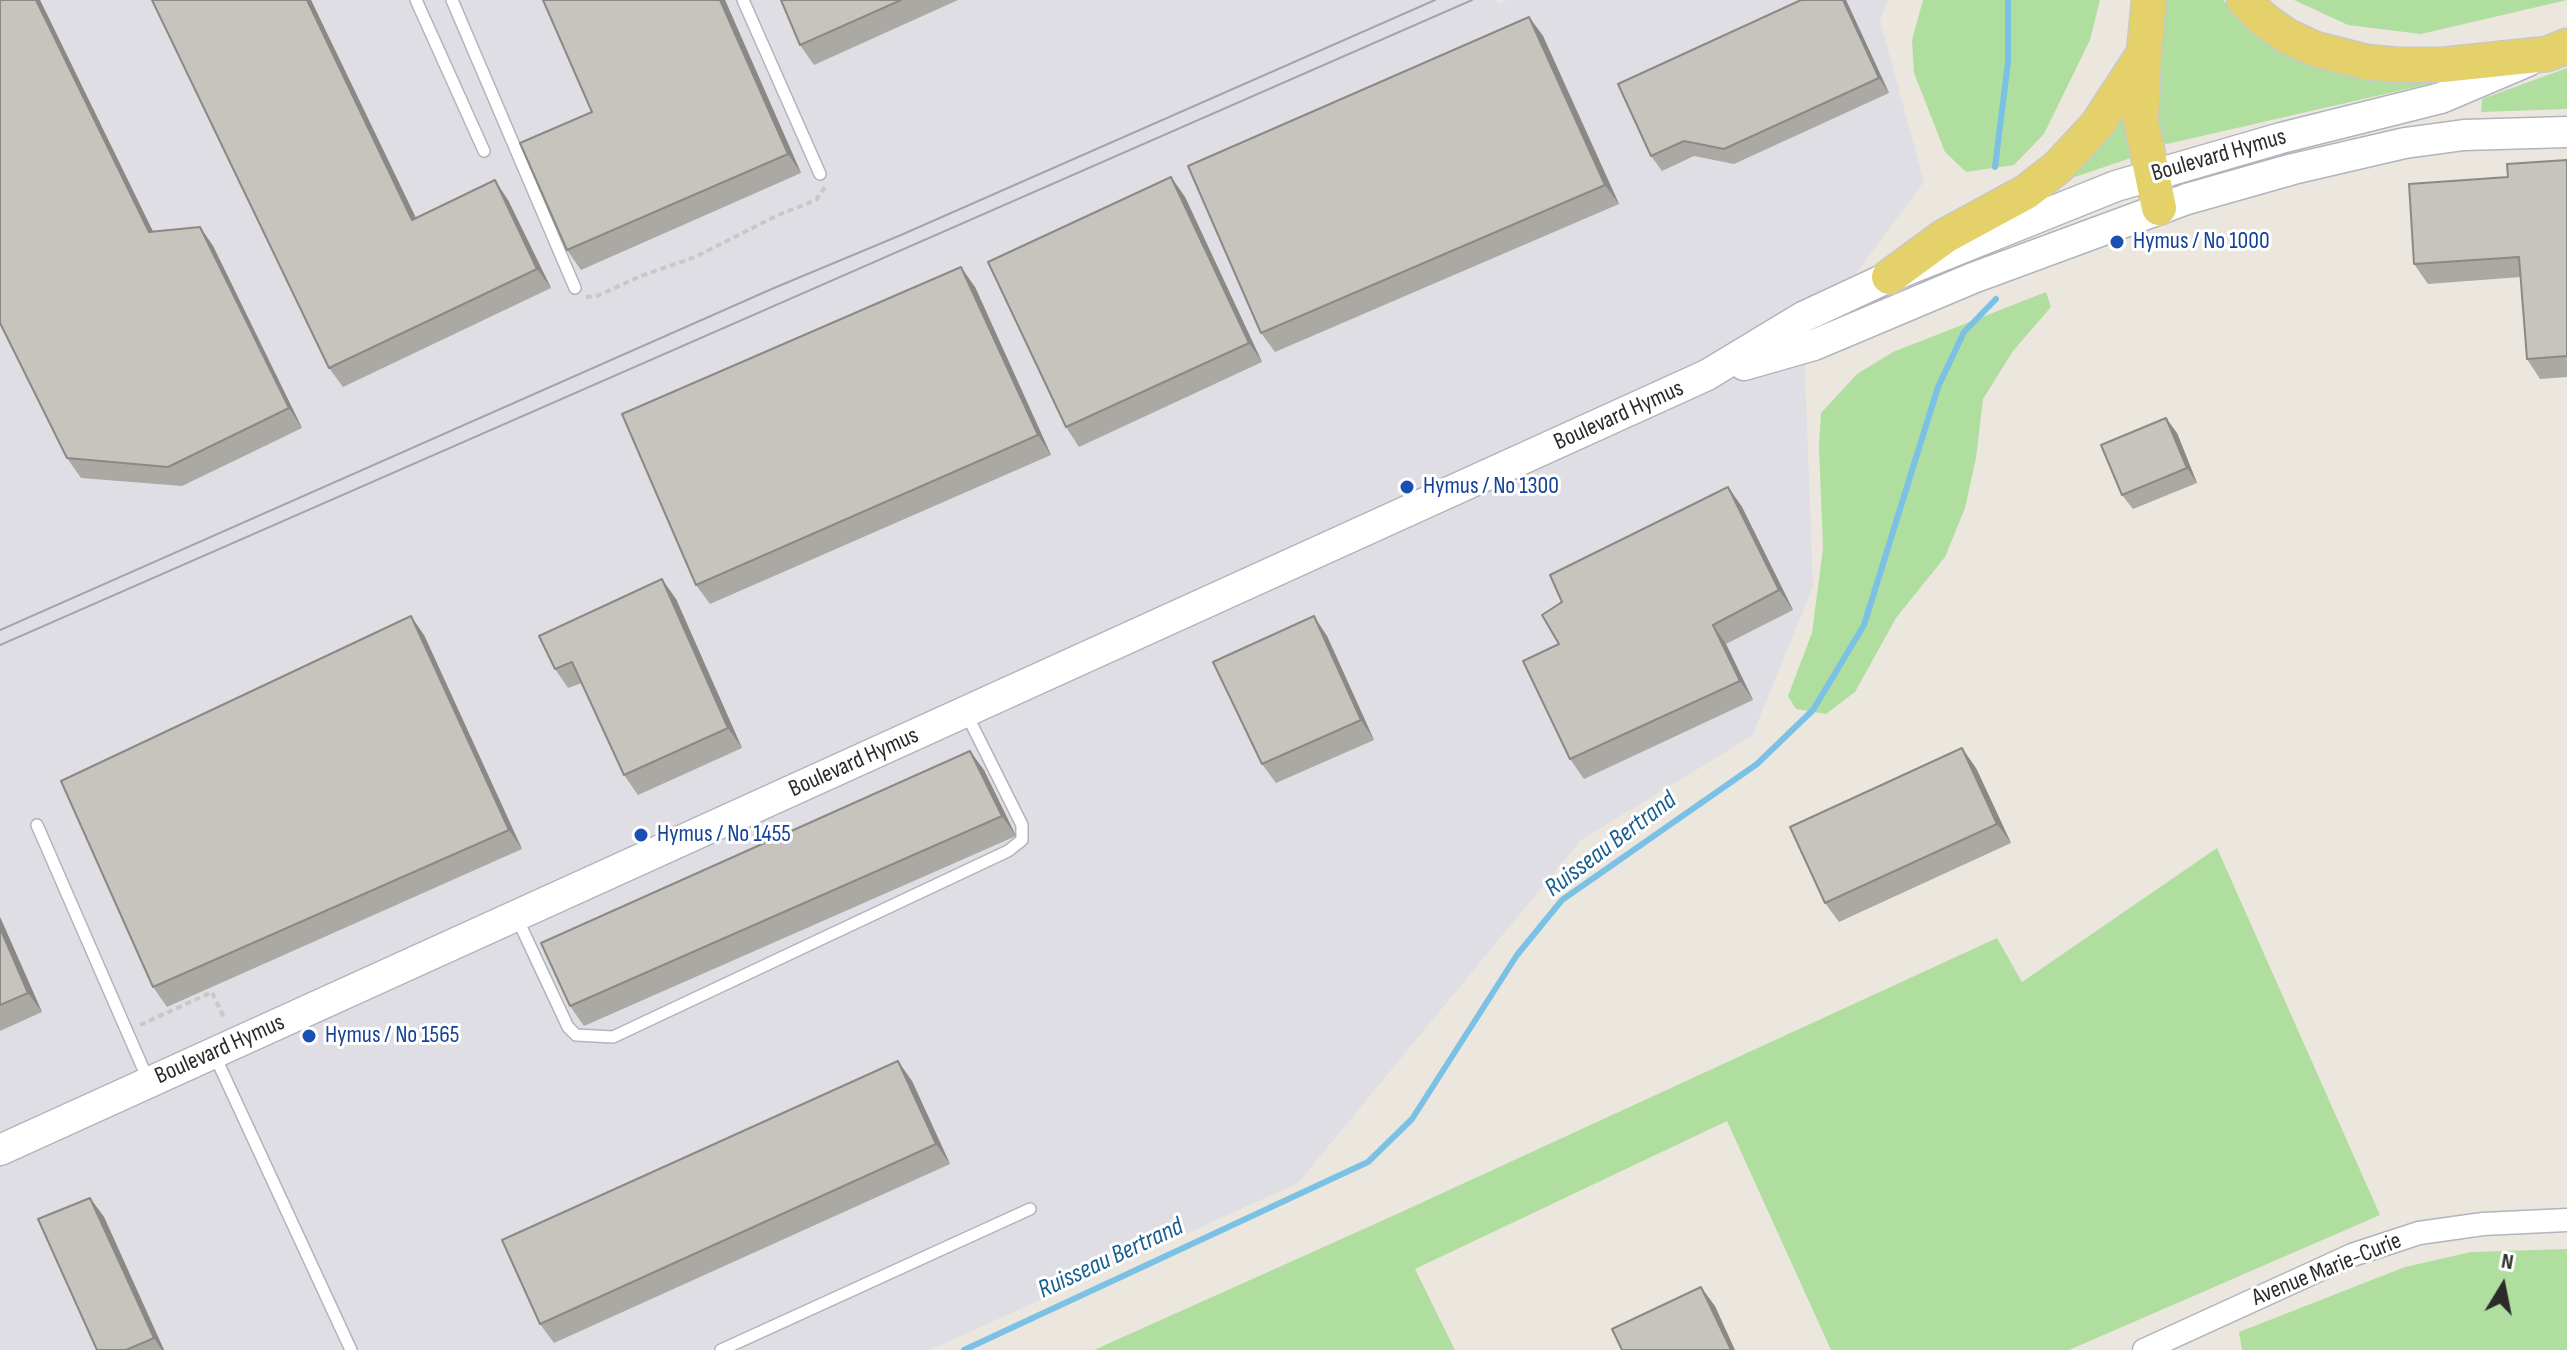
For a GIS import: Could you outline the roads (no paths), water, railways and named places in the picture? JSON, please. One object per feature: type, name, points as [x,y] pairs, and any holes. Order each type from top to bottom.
[{"type":"main road","points":[[2149,0],[2141,121],[2155,191]]},
{"type":"main road","points":[[2244,0],[2287,36],[2315,49],[2349,59],[2417,66],[2557,50]]},
{"type":"main road","points":[[1889,277],[1945,236],[2026,192],[2058,167],[2097,125],[2144,53]]},
{"type":"street","name":"Boulevard Hymus","points":[[1707,375],[1814,345],[1973,278],[2155,191],[2281,138],[2441,98],[2557,50]]},
{"type":"street","name":"Boulevard Hymus","points":[[0,1150],[1707,375],[1803,317],[1889,277],[2083,198],[2155,191],[2293,169],[2405,143],[2464,135],[2567,132]]},
{"type":"street","name":"Avenue Marie-Curie","points":[[2144,1350],[2352,1255],[2419,1233],[2483,1224],[2567,1220]]},
{"type":"lane","points":[[416,0],[484,151]]},
{"type":"lane","points":[[452,0],[575,288]]},
{"type":"lane","points":[[743,0],[820,174]]},
{"type":"lane","points":[[516,916],[568,1027],[576,1035],[613,1037],[1008,851],[1022,840],[1022,825],[966,712]]},
{"type":"lane","points":[[37,825],[149,1082]]},
{"type":"lane","points":[[214,1053],[351,1350]]},
{"type":"lane","points":[[721,1350],[1030,1209]]},
{"type":"waterway","name":"Ruisseau Bertrand","points":[[1995,167],[2008,62],[2008,0]]},
{"type":"waterway","name":"Ruisseau Bertrand","points":[[964,1350],[1368,1162],[1412,1119],[1517,955],[1562,900],[1757,764],[1813,710],[1864,625],[1938,387],[1964,332],[1996,299]]},
{"type":"tram line","points":[[0,630],[1435,0]]},
{"type":"tram line","points":[[0,645],[1472,0]]},
{"type":"place","name":"Hymus / No 1000","points":[[2117,242]]},
{"type":"place","name":"Hymus / No 1300","points":[[1407,487]]},
{"type":"place","name":"Hymus / No 1455","points":[[641,835]]},
{"type":"place","name":"Hymus / No 1565","points":[[309,1036]]}]
